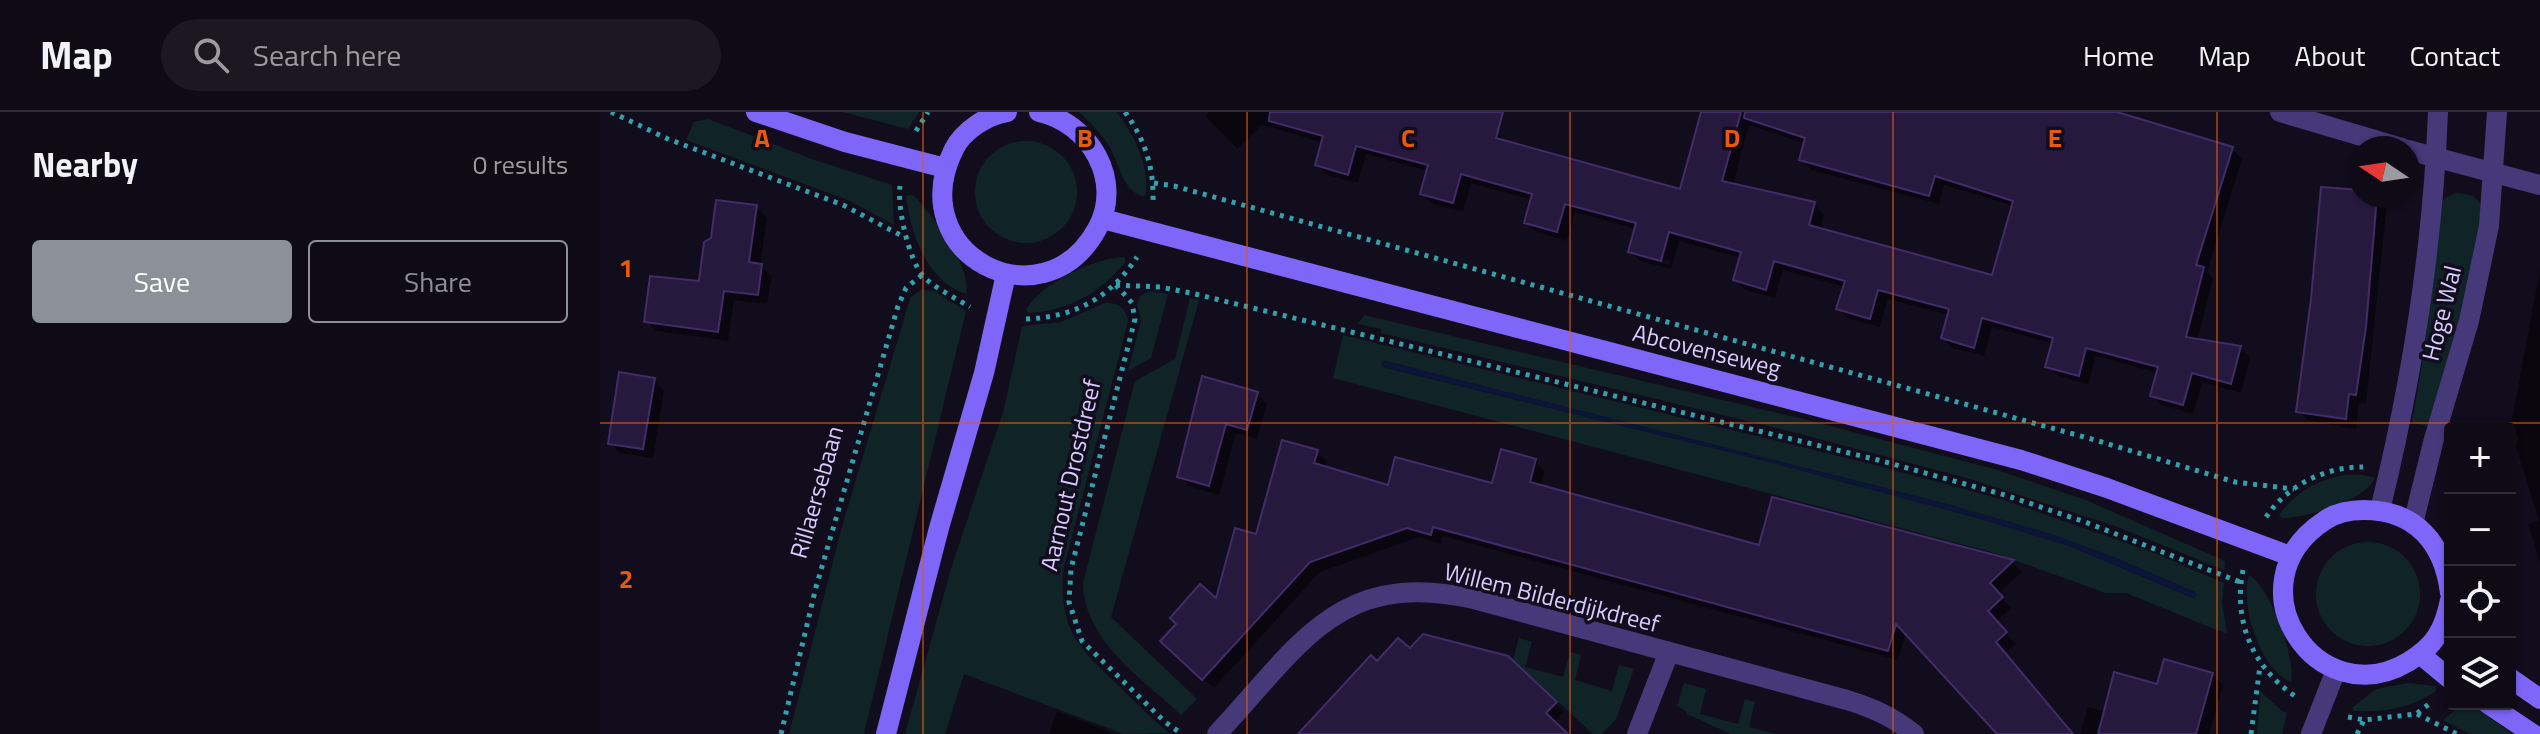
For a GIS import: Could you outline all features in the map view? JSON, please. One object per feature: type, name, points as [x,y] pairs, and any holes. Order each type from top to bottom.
[{"type":"street","points":[[756,112],[845,142],[945,168]]},
{"type":"street","points":[[1007,112],[976,124],[957,144],[945,168],[941,195],[946,222],[960,246],[981,264],[1006,274],[1036,275],[1065,265],[1088,245],[1103,219],[1107,188],[1100,158],[1082,133],[1057,116],[1039,112]]},
{"type":"street","points":[[2280,112],[2361,136]]},
{"type":"street","name":"Hoge Wal","points":[[2380,510],[2420,316],[2438,112]]},
{"type":"street","name":"Hoge Wal","points":[[2413,524],[2469,321],[2489,226],[2497,112]]},
{"type":"street","points":[[2420,153],[2540,185]]},
{"type":"street","name":"Abcovenseweg","points":[[1103,219],[2021,460],[2290,556]]},
{"type":"street","points":[[886,734],[939,528],[984,373],[1006,274]]},
{"type":"street","points":[[2444,631],[2421,655],[2395,670],[2366,675],[2336,670],[2313,656],[2295,635],[2284,610],[2283,582],[2290,556],[2306,534],[2328,518],[2353,510],[2380,510],[2398,515],[2413,524],[2434,543],[2446,566]]},
{"type":"street","name":"Willem Bilderdijkdreef","points":[[1217,734],[1305,638],[1328,618],[1355,603],[1383,595],[1450,594],[1874,708],[1914,734]]},
{"type":"street","points":[[1637,734],[1669,652]]},
{"type":"street","points":[[2421,655],[2444,674]]},
{"type":"street","points":[[2311,734],[2336,670]]},
{"type":"street","points":[[2516,682],[2540,699]]},
{"type":"street","points":[[2497,710],[2533,734]]},
{"type":"path","name":"Rillaersebaan","points":[[611,112],[668,139],[843,205],[906,238],[922,275],[906,288],[898,306],[820,572],[781,734]]},
{"type":"path","name":"Abcovenseweg","points":[[1125,112],[1137,128],[1149,154],[1154,183],[2095,440],[2235,482],[2294,489]]},
{"type":"path","name":"Aarnout Drostdreef","points":[[1182,734],[1165,722],[1082,641],[1069,602],[1071,569],[1135,319],[1132,303],[1116,285],[1160,287],[1191,293],[1878,460],[2058,513],[2240,582]]},
{"type":"path","points":[[2251,734],[2260,665]]},
{"type":"path","points":[[2416,714],[2457,734]]},
{"type":"path","points":[[2357,734],[2364,720]]},
{"type":"green space","points":[[843,112],[919,112],[908,129]]},
{"type":"green space","points":[[1079,112],[1116,112],[1119,115],[1131,133],[1144,164],[1145,197],[1126,183],[1106,141]]},
{"type":"green space","points":[[708,119],[812,159],[892,185],[894,225],[850,201],[686,140],[694,122]]},
{"type":"green space","points":[[1026,141],[1045,145],[1062,156],[1073,173],[1077,192],[1073,211],[1062,228],[1045,239],[1026,243],[1007,239],[990,228],[979,211],[975,192],[979,173],[990,156],[1007,145]]},
{"type":"green space","points":[[2456,193],[2474,197],[2483,212],[2460,319],[2428,427],[2412,422],[2425,347],[2441,203]]},
{"type":"green space","points":[[913,195],[940,227],[957,257],[963,271],[966,294],[941,279],[923,254],[908,210],[906,196]]},
{"type":"green space","points":[[1124,257],[1126,261],[1106,282],[1083,298],[1043,312],[1028,313],[1026,310],[1043,290],[1069,274],[1098,262]]},
{"type":"green space","points":[[922,289],[936,292],[966,311],[864,734],[789,734],[841,530],[907,309],[911,297]]},
{"type":"green space","points":[[1149,291],[1168,294],[1151,358],[1128,371],[1141,320],[1137,305],[1140,296]]},
{"type":"green space","points":[[1190,298],[1199,300],[1111,617],[1197,699],[1181,715],[1133,672],[1104,640],[1086,604],[1083,583],[1135,381],[1175,359]]},
{"type":"green space","points":[[1105,303],[1121,307],[1128,321],[1063,571],[1065,611],[1069,626],[1085,652],[1169,733],[1124,734],[964,674],[945,734],[905,734],[951,569],[1004,409],[1022,326],[1061,322]]},
{"type":"green space","points":[[1364,315],[1803,419],[1994,469],[2088,501],[2225,561],[2224,570],[2115,526],[1970,479],[1785,430],[1381,333],[1381,329],[1358,324]]},
{"type":"green space","points":[[1343,335],[1875,465],[2004,500],[2157,554],[2224,583],[2222,602],[2227,634],[2126,593],[2106,593],[1991,552],[1333,378]],"holes":[[[1385,361],[1943,503],[2051,534],[2111,556],[2196,595],[2193,598],[2069,546],[1974,517],[1761,460],[1383,367],[1381,363]]]},
{"type":"green space","points":[[2345,475],[2375,478],[2359,494],[2333,507],[2292,517],[2281,518],[2279,515],[2308,488]]},
{"type":"green space","points":[[2368,542],[2388,546],[2405,557],[2416,574],[2420,594],[2416,614],[2405,631],[2388,642],[2368,646],[2348,642],[2331,631],[2320,614],[2316,594],[2320,574],[2331,557],[2348,546]]},
{"type":"green space","points":[[2249,575],[2265,593],[2280,624],[2290,658],[2291,682],[2270,664],[2255,635],[2247,603]]},
{"type":"green space","points":[[1519,638],[1532,642],[1525,667],[1563,677],[1570,652],[1581,655],[1575,680],[1612,691],[1619,665],[1634,669],[1616,719],[1602,734],[1593,734],[1513,660]]},
{"type":"green space","points":[[1684,683],[1706,689],[1700,714],[1738,724],[1745,699],[1755,702],[1749,727],[1776,734],[1731,734],[1687,714],[1677,706]]},
{"type":"green space","points":[[2408,683],[2435,686],[2436,691],[2396,708],[2354,711],[2352,708],[2376,689]]},
{"type":"green space","points":[[2260,691],[2287,713],[2282,734],[2257,734]]},
{"type":"green space","points":[[2456,710],[2479,710],[2513,734],[2469,734],[2443,720]]},
{"type":"water","points":[[1385,361],[1943,503],[2051,534],[2111,556],[2197,595],[2194,598],[2069,546],[1974,517],[1761,460],[1388,368],[1383,366]]},
{"type":"building","points":[[1270,112],[1503,112],[1496,138],[1680,189],[1701,112],[1741,112],[1722,181],[1815,202],[1809,225],[1992,275],[2013,201],[1935,176],[1929,196],[1799,160],[1805,138],[1744,118],[1745,112],[2117,112],[2233,147],[2196,265],[2204,267],[2186,337],[2241,346],[2231,384],[2192,373],[2183,405],[2150,396],[2158,367],[2086,348],[2079,376],[2045,367],[2053,338],[1982,318],[1974,348],[1941,338],[1949,309],[1878,290],[1870,319],[1836,309],[1845,281],[1774,261],[1766,290],[1733,280],[1741,252],[1669,232],[1661,261],[1628,252],[1636,223],[1565,204],[1557,232],[1524,223],[1532,194],[1461,174],[1453,203],[1420,194],[1428,165],[1356,146],[1348,175],[1315,165],[1323,136],[1269,121]]},
{"type":"building","points":[[2321,187],[2348,189],[2348,208],[2376,208],[2366,327],[2356,395],[2349,394],[2346,419],[2296,412],[2311,299]]},
{"type":"building","points":[[716,200],[757,205],[749,262],[762,264],[758,295],[724,291],[718,332],[644,322],[650,276],[699,281],[704,242],[711,238]]},
{"type":"building","points":[[619,372],[655,378],[643,449],[608,444]]},
{"type":"building","points":[[1202,376],[1258,392],[1247,430],[1226,424],[1209,486],[1177,477]]},
{"type":"building","points":[[1282,440],[1318,450],[1314,463],[1388,485],[1395,457],[1492,483],[1501,449],[1536,459],[1530,482],[1759,545],[1772,497],[2014,560],[1990,583],[2003,597],[1988,611],[2007,632],[1996,642],[2073,734],[1997,734],[1896,624],[1888,651],[1433,527],[1431,535],[1407,528],[1310,562],[1202,680],[1160,641],[1176,624],[1170,618],[1200,584],[1216,598],[1235,528],[1256,534]]},
{"type":"building","points":[[1423,634],[1508,656],[1557,702],[1546,713],[1568,734],[1298,734],[1371,655],[1377,661],[1398,638],[1410,648]]},
{"type":"building","points":[[2164,659],[2213,673],[2196,734],[2098,734],[2114,672],[2157,684]]}]
